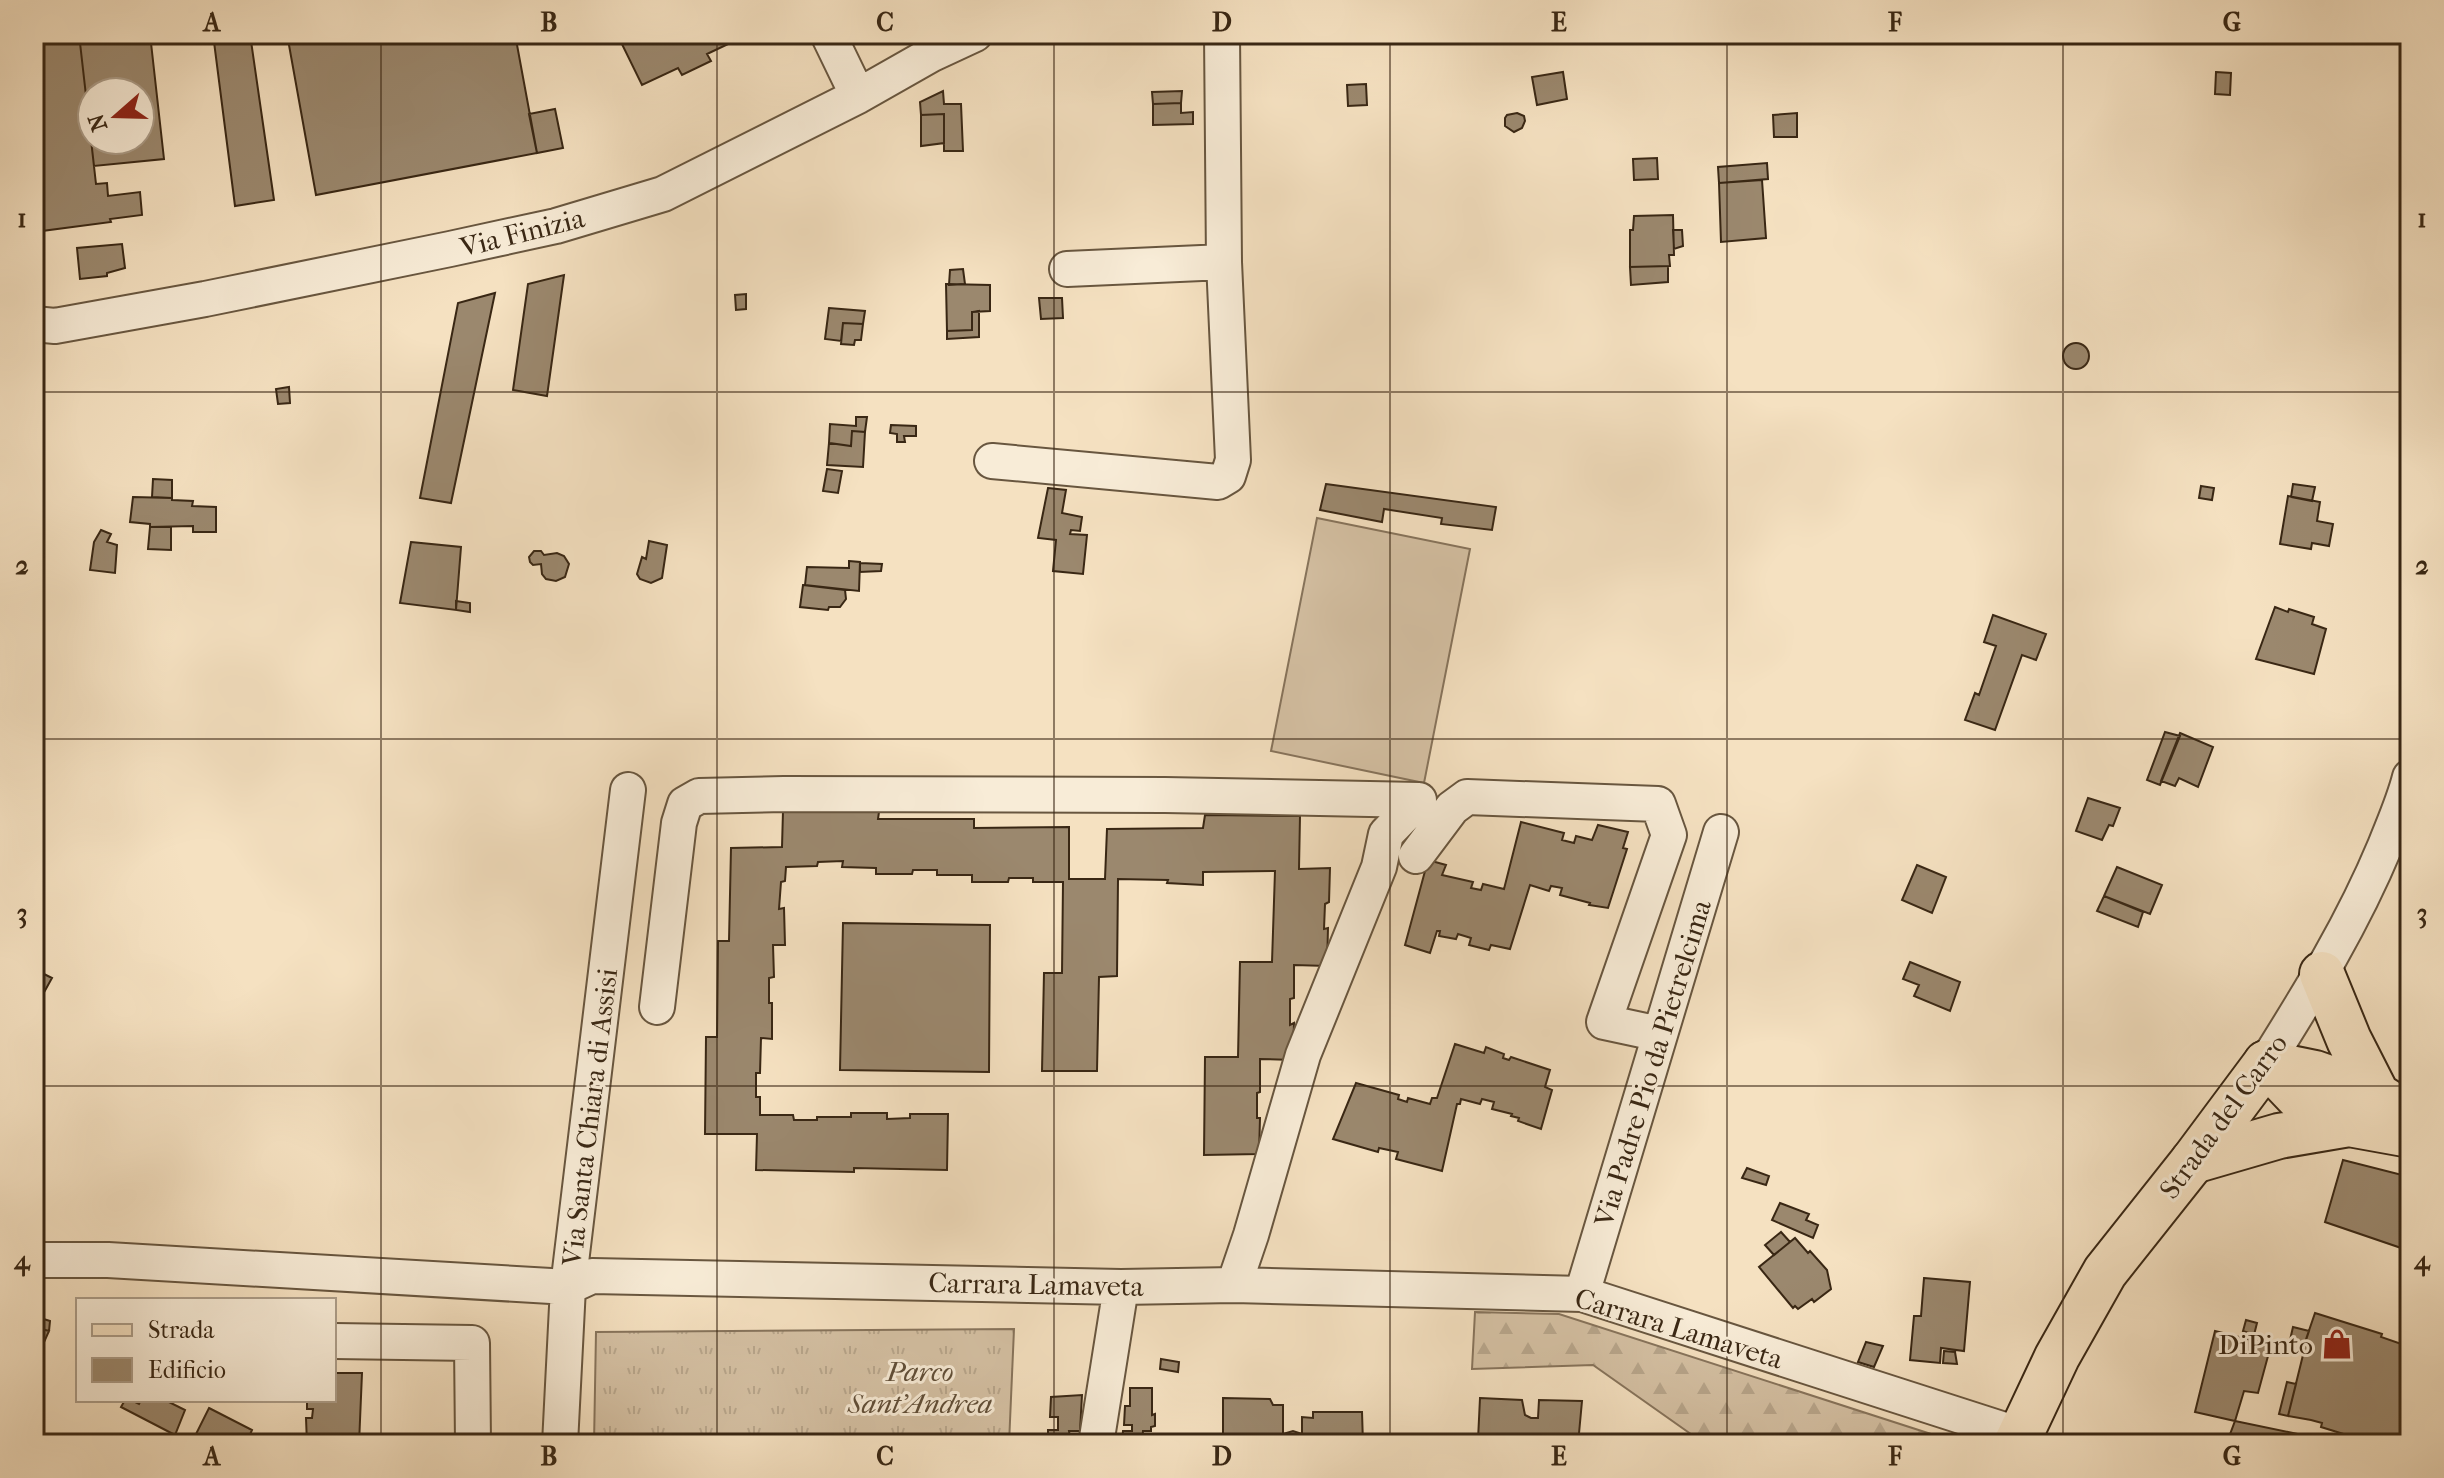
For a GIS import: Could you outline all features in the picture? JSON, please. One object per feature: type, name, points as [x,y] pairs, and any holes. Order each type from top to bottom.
[{"type":"main road","points":[[2322,974],[2379,1112]]},
{"type":"main road","points":[[2266,1063],[2315,1073],[2410,1135]]},
{"type":"main road","name":"Strada del Carro","points":[[2018,1440],[2057,1357],[2105,1272],[2266,1063]]},
{"type":"main road","points":[[2193,1161],[2379,1112]]},
{"type":"street","points":[[828,34],[858,96]]},
{"type":"street","name":"Via Finizia","points":[[34,324],[55,326],[205,299],[556,226],[663,194],[975,34]]},
{"type":"street","points":[[992,461],[1218,482],[1228,476],[1233,460],[1224,262],[1222,34]]},
{"type":"street","points":[[1067,269],[1224,262]]},
{"type":"street","name":"Strada del Carro","points":[[2266,1063],[2322,974],[2371,878],[2410,777]]},
{"type":"street","name":"Via Santa Chiara di Assisi","points":[[560,1444],[568,1287],[628,790]]},
{"type":"street","points":[[657,1007],[679,823],[685,804],[699,796],[1133,795],[1419,800],[1386,834],[1379,867],[1303,1055],[1234,1285]]},
{"type":"street","points":[[1416,856],[1452,808],[1467,797],[1658,804],[1669,835],[1604,1022],[1660,1034]]},
{"type":"street","name":"Via Padre Pio da Pietrelcima","points":[[1582,1294],[1721,832]]},
{"type":"street","name":"Carrara Lamaveta","points":[[34,1260],[108,1260],[568,1287],[592,1276],[1121,1287],[1234,1285],[1582,1294],[2018,1440]]},
{"type":"street","points":[[1096,1444],[1121,1287]]},
{"type":"street","points":[[336,1341],[472,1343],[473,1444]]},
{"type":"green space","points":[[1317,518],[1470,549],[1424,783],[1271,751]]},
{"type":"green space","points":[[1475,1312],[1559,1314],[1962,1444],[1705,1444],[1593,1365],[1472,1369]]},
{"type":"green space","name":"Parco Sant'Andrea","points":[[1014,1329],[1009,1444],[594,1444],[596,1332]]},
{"type":"building","points":[[34,34],[79,34],[84,76],[76,76],[76,156],[93,156],[96,184],[107,183],[108,196],[140,192],[142,215],[34,232]]},
{"type":"building","points":[[79,34],[150,34],[155,76],[84,76]]},
{"type":"building","points":[[213,34],[250,34],[274,200],[235,206]]},
{"type":"building","points":[[287,34],[515,34],[537,153],[316,195]]},
{"type":"building","points":[[617,34],[745,36],[707,54],[711,61],[682,75],[678,68],[642,85]]},
{"type":"building","points":[[1563,72],[1567,99],[1537,105],[1532,77]]},
{"type":"building","points":[[2216,72],[2231,73],[2230,95],[2215,94]]},
{"type":"building","points":[[1366,84],[1367,105],[1348,106],[1347,85]]},
{"type":"building","points":[[156,88],[164,159],[94,166],[93,156],[156,156]]},
{"type":"building","points":[[943,91],[944,104],[961,104],[963,151],[944,151],[944,114],[921,115],[920,102]]},
{"type":"building","points":[[1182,91],[1181,103],[1153,104],[1152,92]]},
{"type":"building","points":[[1181,103],[1181,113],[1193,112],[1193,124],[1153,125],[1153,104]]},
{"type":"building","points":[[555,109],[563,148],[537,153],[529,114]]},
{"type":"building","points":[[1517,113],[1524,116],[1525,121],[1522,128],[1514,132],[1505,126],[1505,118]]},
{"type":"building","points":[[1797,113],[1797,137],[1774,137],[1773,115]]},
{"type":"building","points":[[944,114],[944,143],[921,146],[921,115]]},
{"type":"building","points":[[1657,158],[1658,179],[1634,180],[1633,159]]},
{"type":"building","points":[[1767,163],[1768,179],[1719,183],[1718,167]]},
{"type":"building","points":[[1762,180],[1766,238],[1721,242],[1719,183]]},
{"type":"building","points":[[1673,215],[1674,255],[1669,255],[1670,266],[1630,267],[1630,230],[1633,230],[1634,216]]},
{"type":"building","points":[[1673,230],[1682,230],[1683,246],[1674,249]]},
{"type":"building","points":[[122,244],[125,268],[107,273],[107,276],[80,279],[77,248]]},
{"type":"building","points":[[1668,266],[1668,282],[1631,285],[1630,267]]},
{"type":"building","points":[[963,269],[965,284],[949,285],[950,270]]},
{"type":"building","points":[[564,275],[547,396],[513,390],[528,284]]},
{"type":"building","points":[[946,284],[990,285],[990,311],[972,312],[972,330],[947,331]]},
{"type":"building","points":[[495,293],[451,503],[420,498],[458,303]]},
{"type":"building","points":[[746,294],[746,309],[736,310],[735,295]]},
{"type":"building","points":[[1039,298],[1062,298],[1063,318],[1041,319]]},
{"type":"building","points":[[829,308],[865,311],[863,324],[843,323],[841,341],[825,339]]},
{"type":"building","points":[[979,311],[979,337],[947,339],[947,331],[972,330],[972,312]]},
{"type":"building","points":[[843,323],[863,324],[861,340],[855,340],[854,345],[841,344]]},
{"type":"building","points":[[2076,343],[2085,347],[2089,356],[2085,365],[2076,369],[2067,365],[2063,356],[2067,347]]},
{"type":"building","points":[[289,387],[290,403],[278,404],[276,389]]},
{"type":"building","points":[[856,417],[867,417],[865,432],[852,431],[851,446],[829,443],[830,424],[856,426]]},
{"type":"building","points":[[891,425],[916,426],[916,436],[904,436],[905,442],[897,442],[897,434],[890,433]]},
{"type":"building","points":[[852,431],[865,432],[863,467],[827,465],[829,443],[851,446]]},
{"type":"building","points":[[827,469],[842,471],[838,493],[823,491]]},
{"type":"building","points":[[153,479],[172,480],[172,498],[152,497]]},
{"type":"building","points":[[1326,484],[1496,507],[1492,530],[1441,524],[1442,518],[1384,509],[1382,522],[1320,510]]},
{"type":"building","points":[[2293,484],[2315,487],[2312,501],[2291,497]]},
{"type":"building","points":[[2201,486],[2214,488],[2212,500],[2199,498]]},
{"type":"building","points":[[1048,488],[1066,490],[1062,513],[1082,517],[1080,531],[1071,530],[1070,534],[1087,535],[1083,574],[1053,571],[1056,540],[1038,538]]},
{"type":"building","points":[[2288,496],[2320,502],[2317,521],[2333,524],[2329,546],[2312,543],[2311,549],[2280,544]]},
{"type":"building","points":[[133,497],[172,498],[193,501],[192,506],[216,507],[216,532],[193,532],[193,526],[150,527],[150,524],[130,522]]},
{"type":"building","points":[[150,527],[171,527],[171,550],[148,549]]},
{"type":"building","points":[[101,530],[111,534],[107,542],[117,545],[115,573],[90,570],[94,542]]},
{"type":"building","points":[[649,541],[667,545],[662,578],[651,583],[640,579],[637,574],[642,557],[646,559]]},
{"type":"building","points":[[411,542],[461,547],[456,610],[400,603]]},
{"type":"building","points":[[534,551],[564,556],[569,564],[565,577],[556,581],[546,579],[541,564],[533,565],[530,562],[529,557]]},
{"type":"building","points":[[849,561],[860,562],[859,591],[805,585],[807,567],[849,568]]},
{"type":"building","points":[[860,563],[882,564],[881,571],[860,572]]},
{"type":"building","points":[[803,585],[845,590],[846,599],[840,607],[829,607],[828,610],[800,607]]},
{"type":"building","points":[[456,601],[470,603],[470,612],[456,610]]},
{"type":"building","points":[[2275,607],[2314,617],[2312,624],[2326,629],[2314,674],[2256,659]]},
{"type":"building","points":[[1993,615],[2046,634],[2036,660],[2022,655],[1995,730],[1965,720],[1975,693],[1979,695],[1996,646],[1984,642]]},
{"type":"building","points":[[2165,732],[2180,736],[2160,785],[2147,780]]},
{"type":"building","points":[[2180,733],[2213,747],[2198,787],[2179,778],[2175,786],[2161,781]]},
{"type":"building","points":[[2088,798],[2120,808],[2113,826],[2109,825],[2102,840],[2076,831]]},
{"type":"building","points":[[783,811],[879,812],[878,819],[974,819],[974,828],[1069,827],[1069,879],[1105,879],[1107,829],[1203,828],[1205,815],[1300,816],[1299,869],[1330,868],[1324,929],[1328,928],[1327,966],[1294,965],[1294,998],[1290,999],[1290,1025],[1294,1023],[1293,1060],[1260,1059],[1260,1092],[1257,1093],[1259,1154],[1204,1155],[1205,1057],[1238,1057],[1240,962],[1272,962],[1275,871],[1203,872],[1203,885],[1167,883],[1168,880],[1118,879],[1117,976],[1099,977],[1097,1071],[1042,1071],[1044,973],[1062,973],[1063,882],[1009,878],[1008,882],[972,882],[972,875],[937,875],[937,870],[876,874],[876,868],[842,867],[843,861],[786,867],[785,881],[781,882],[779,909],[784,908],[785,945],[773,945],[774,977],[769,978],[772,1039],[761,1038],[760,1073],[756,1073],[760,1115],[793,1115],[794,1120],[817,1120],[817,1117],[851,1117],[851,1113],[887,1113],[887,1119],[910,1118],[910,1114],[948,1114],[947,1170],[756,1170],[757,1134],[705,1134],[706,1037],[717,1037],[718,941],[729,941],[731,848],[782,847]]},
{"type":"building","points":[[1521,822],[1564,833],[1562,840],[1574,843],[1576,836],[1592,840],[1598,825],[1628,832],[1623,848],[1627,849],[1608,908],[1560,895],[1562,888],[1551,886],[1549,891],[1530,885],[1510,949],[1491,945],[1489,950],[1469,945],[1471,938],[1458,934],[1456,939],[1439,936],[1440,931],[1437,931],[1430,953],[1405,945],[1428,860],[1446,865],[1442,875],[1473,882],[1471,888],[1481,890],[1483,884],[1504,889]]},
{"type":"building","points":[[1917,865],[1946,877],[1932,913],[1902,900]]},
{"type":"building","points":[[2117,867],[2162,885],[2150,914],[2104,896]]},
{"type":"building","points":[[2104,896],[2143,912],[2138,927],[2097,911]]},
{"type":"building","points":[[843,923],[990,925],[989,1072],[840,1070]]},
{"type":"building","points":[[1910,962],[1960,982],[1950,1011],[1914,996],[1919,985],[1903,979]]},
{"type":"building","points":[[34,969],[52,978],[37,1005],[34,1004]]},
{"type":"building","points":[[1455,1044],[1484,1053],[1486,1047],[1504,1054],[1503,1058],[1509,1060],[1511,1057],[1550,1070],[1545,1087],[1552,1090],[1541,1129],[1518,1121],[1519,1118],[1512,1114],[1492,1109],[1494,1102],[1482,1099],[1480,1104],[1461,1099],[1457,1104],[1442,1171],[1396,1159],[1398,1152],[1379,1148],[1378,1152],[1333,1139],[1356,1083],[1399,1095],[1398,1099],[1407,1102],[1408,1098],[1430,1104],[1432,1098],[1437,1098]]},
{"type":"building","points":[[2343,1160],[2410,1177],[2410,1251],[2325,1222]]},
{"type":"building","points":[[1747,1168],[1769,1176],[1766,1185],[1742,1178]]},
{"type":"building","points":[[1780,1203],[1809,1214],[1806,1220],[1818,1225],[1813,1238],[1772,1220]]},
{"type":"building","points":[[1781,1232],[1790,1242],[1774,1255],[1765,1245]]},
{"type":"building","points":[[1795,1238],[1827,1270],[1831,1289],[1798,1309],[1793,1308],[1759,1267]]},
{"type":"building","points":[[1924,1278],[1970,1282],[1964,1351],[1941,1348],[1940,1363],[1910,1360],[1914,1316],[1921,1316]]},
{"type":"building","points":[[2315,1313],[2382,1334],[2381,1337],[2410,1347],[2410,1444],[2348,1444],[2350,1436],[2321,1427],[2322,1423],[2288,1416],[2301,1354]]},
{"type":"building","points":[[34,1316],[50,1321],[49,1331],[34,1327]]},
{"type":"building","points":[[2246,1320],[2257,1323],[2254,1335],[2243,1331]]},
{"type":"building","points":[[34,1327],[49,1331],[37,1358],[34,1357]]},
{"type":"building","points":[[2293,1327],[2309,1331],[2305,1343],[2290,1340]]},
{"type":"building","points":[[2215,1331],[2271,1345],[2258,1393],[2244,1391],[2235,1421],[2195,1412]]},
{"type":"building","points":[[1866,1342],[1883,1346],[1874,1367],[1858,1362]]},
{"type":"building","points":[[1944,1351],[1955,1352],[1957,1364],[1943,1363]]},
{"type":"building","points":[[1161,1359],[1179,1362],[1178,1372],[1160,1369]]},
{"type":"building","points":[[336,1373],[362,1373],[359,1444],[307,1444],[306,1418],[312,1418],[313,1409],[307,1409],[307,1402],[336,1402]]},
{"type":"building","points":[[2287,1382],[2296,1384],[2288,1416],[2279,1414]]},
{"type":"building","points":[[1130,1388],[1152,1388],[1155,1426],[1151,1427],[1151,1431],[1143,1431],[1142,1444],[1122,1444],[1123,1431],[1132,1431],[1132,1425],[1124,1425],[1125,1406],[1130,1406]]},
{"type":"building","points":[[1082,1395],[1080,1431],[1069,1431],[1073,1444],[1043,1444],[1043,1436],[1048,1437],[1048,1430],[1058,1430],[1058,1417],[1050,1417],[1051,1397]]},
{"type":"building","points":[[1223,1398],[1270,1399],[1273,1405],[1283,1405],[1283,1434],[1293,1431],[1302,1434],[1302,1417],[1313,1418],[1313,1412],[1362,1412],[1363,1444],[1223,1444]]},
{"type":"building","points":[[1480,1398],[1522,1400],[1525,1415],[1531,1418],[1538,1418],[1539,1400],[1582,1401],[1578,1444],[1497,1444],[1497,1440],[1478,1440]]},
{"type":"building","points":[[124,1402],[169,1402],[185,1410],[175,1435],[121,1407]]},
{"type":"building","points":[[209,1408],[252,1430],[246,1444],[226,1444],[196,1434]]},
{"type":"building","points":[[2235,1421],[2337,1441],[2338,1437],[2349,1439],[2348,1444],[2260,1444],[2229,1437]]},
{"type":"place","name":"DiPinto","points":[[2337,1344]]}]
